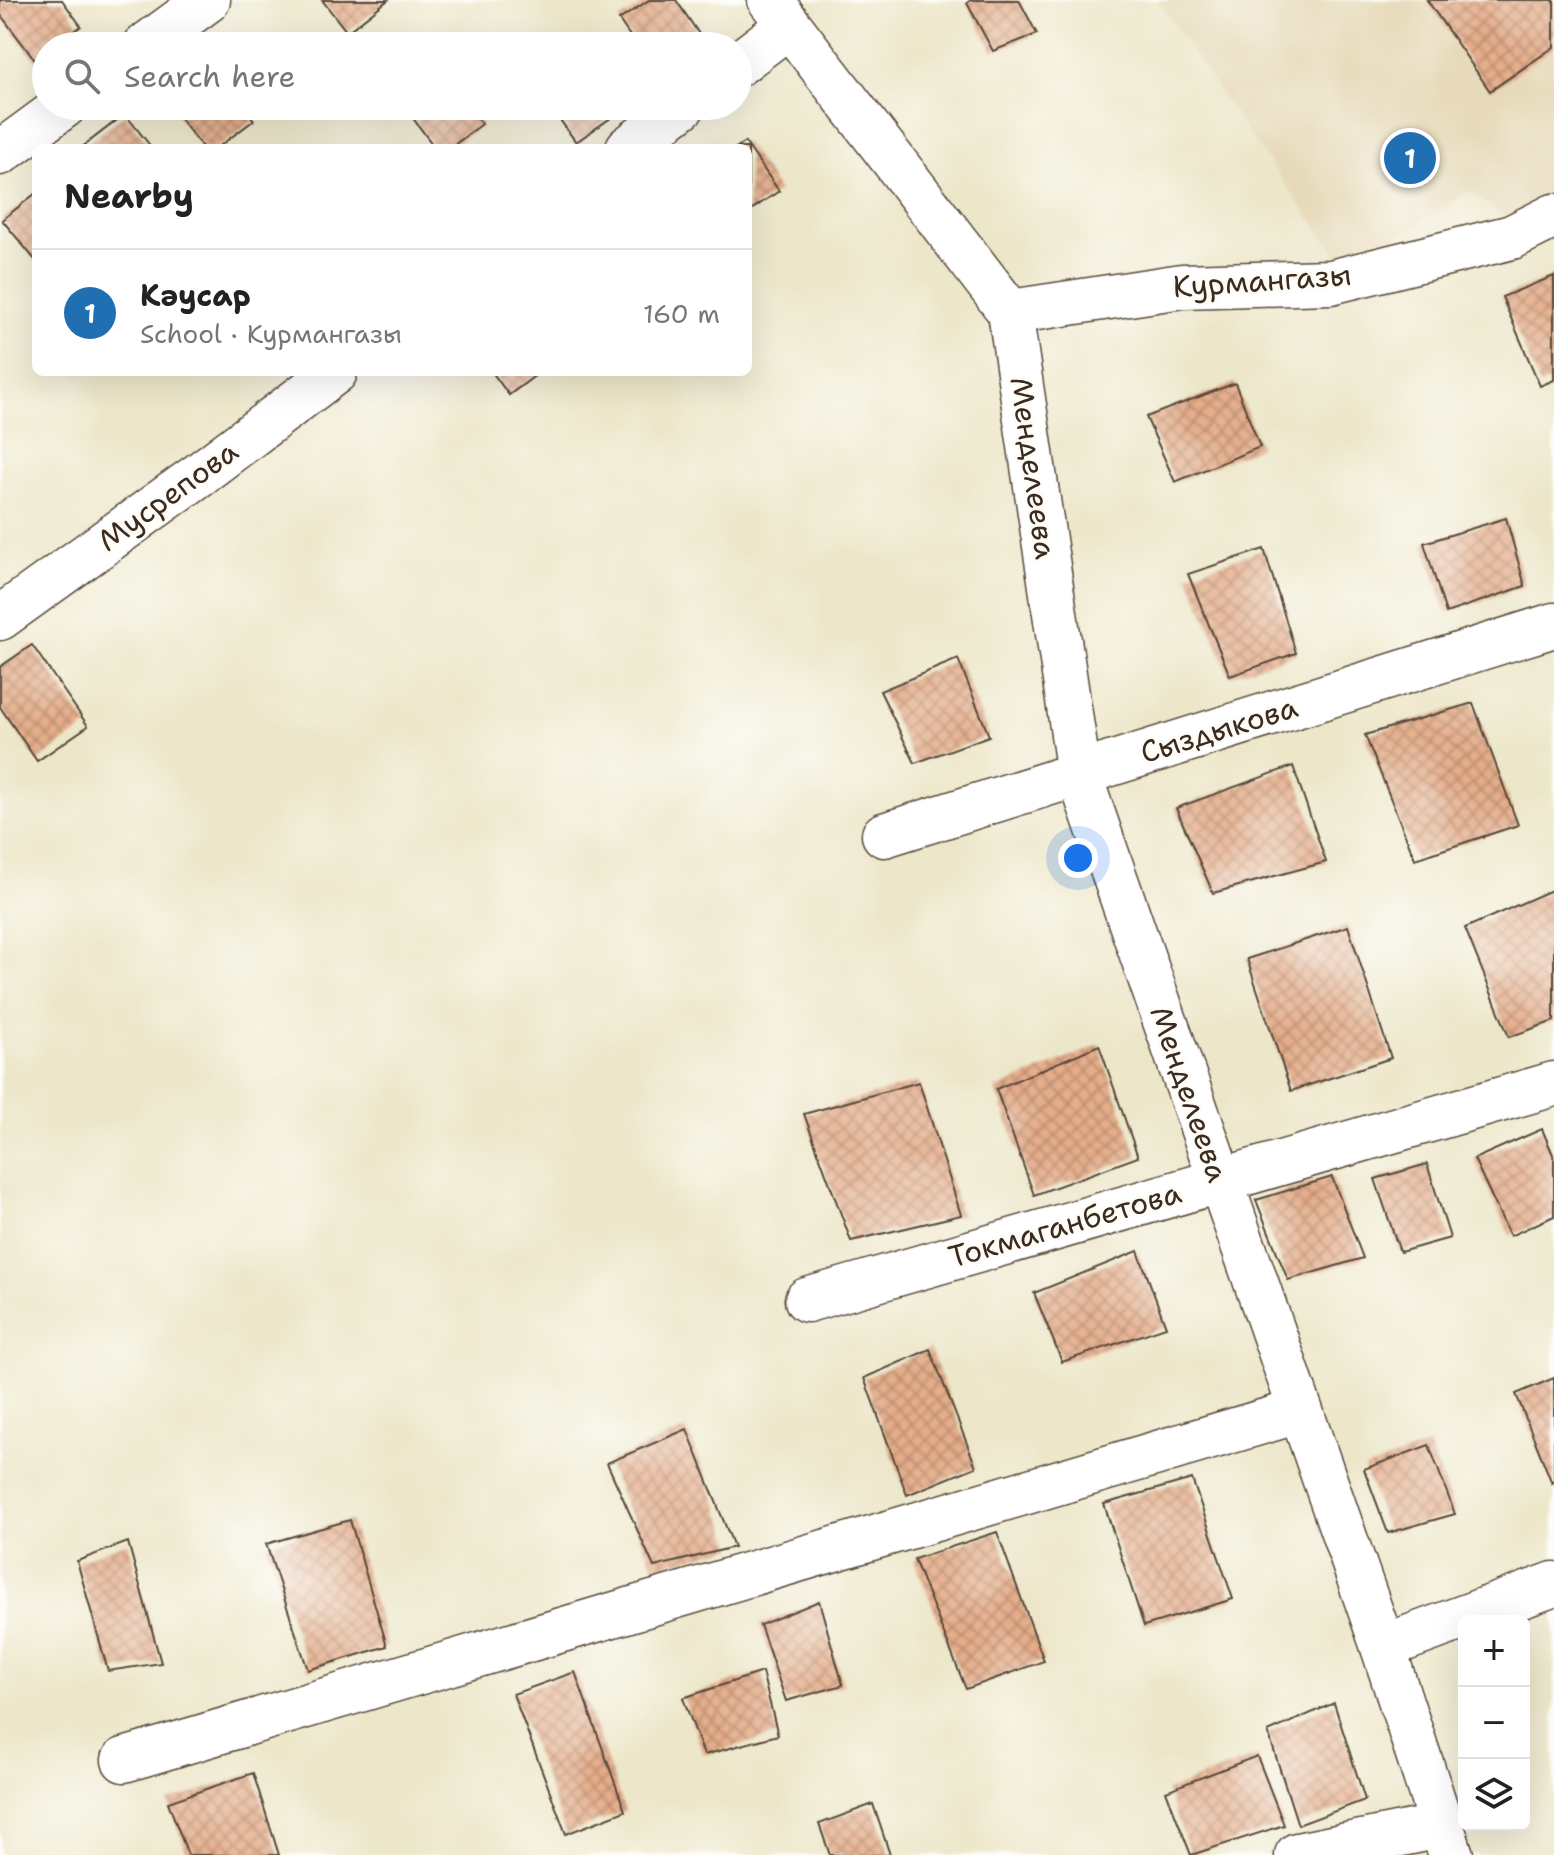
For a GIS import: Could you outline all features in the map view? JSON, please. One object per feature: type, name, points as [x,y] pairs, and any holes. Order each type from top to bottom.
[{"type":"street","points":[[164,32],[208,0]]},
{"type":"street","points":[[752,47],[779,13],[1010,312]]},
{"type":"street","points":[[0,153],[45,120]]},
{"type":"street","points":[[633,144],[665,120]]},
{"type":"street","name":"Курмангазы","points":[[1010,312],[1182,286],[1331,282],[1512,237],[1554,216]]},
{"type":"street","name":"Менделеева","points":[[1010,312],[1079,774],[1383,1647],[1446,1840]]},
{"type":"street","name":"Мусрепова","points":[[0,618],[330,376]]},
{"type":"street","name":"Сыздыкова","points":[[884,835],[1554,625]]},
{"type":"street","name":"Токмаганбетова","points":[[807,1300],[1554,1084]]},
{"type":"street","points":[[124,1760],[1299,1411]]},
{"type":"street","points":[[1383,1647],[1554,1584]]},
{"type":"street","points":[[1297,1855],[1446,1840]]},
{"type":"shaded area","points":[[1157,0],[1554,0],[1554,192],[1509,221],[1470,191],[1347,268],[1242,125]]},
{"type":"building","points":[[0,0],[62,0],[81,26],[73,32],[32,32],[32,56],[0,14]]},
{"type":"building","points":[[322,0],[388,0],[347,32]]},
{"type":"building","points":[[649,0],[676,0],[698,32],[627,32],[619,20]]},
{"type":"building","points":[[971,0],[1019,0],[1037,34],[993,51],[967,3]]},
{"type":"building","points":[[1427,0],[1554,0],[1554,47],[1490,91]]},
{"type":"building","points":[[117,120],[130,120],[149,144],[86,144]]},
{"type":"building","points":[[181,120],[254,120],[222,144],[200,144]]},
{"type":"building","points":[[414,120],[479,120],[482,124],[455,144],[432,144]]},
{"type":"building","points":[[560,120],[608,120],[576,142]]},
{"type":"building","points":[[752,152],[779,191],[752,209]]},
{"type":"building","points":[[32,196],[32,256],[2,220]]},
{"type":"building","points":[[1554,276],[1554,380],[1540,386],[1502,297]]},
{"type":"building","points":[[495,376],[535,376],[509,395]]},
{"type":"building","points":[[1235,383],[1260,447],[1175,482],[1146,417]]},
{"type":"building","points":[[1506,518],[1525,586],[1446,613],[1424,543]]},
{"type":"building","points":[[1264,549],[1296,653],[1230,676],[1188,574]]},
{"type":"building","points":[[32,645],[88,726],[37,761],[0,707],[0,667]]},
{"type":"building","points":[[958,659],[989,736],[915,763],[880,691]]},
{"type":"building","points":[[1473,703],[1518,825],[1415,859],[1365,735]]},
{"type":"building","points":[[1293,766],[1326,862],[1213,893],[1176,808]]},
{"type":"building","points":[[1554,889],[1554,1021],[1509,1037],[1465,928]]},
{"type":"building","points":[[1348,926],[1391,1058],[1291,1091],[1247,959]]},
{"type":"building","points":[[1099,1045],[1138,1157],[1034,1195],[996,1089]]},
{"type":"building","points":[[919,1082],[961,1215],[851,1241],[804,1114]]},
{"type":"building","points":[[1542,1129],[1554,1157],[1554,1216],[1510,1236],[1474,1159]]},
{"type":"building","points":[[1427,1164],[1450,1238],[1400,1252],[1375,1179]]},
{"type":"building","points":[[1332,1177],[1363,1258],[1288,1280],[1256,1200]]},
{"type":"building","points":[[1138,1251],[1166,1327],[1062,1362],[1034,1293]]},
{"type":"building","points":[[930,1349],[976,1467],[907,1495],[864,1378]]},
{"type":"building","points":[[1554,1378],[1554,1482],[1552,1483],[1516,1394]]},
{"type":"building","points":[[687,1429],[734,1547],[654,1567],[607,1463]]},
{"type":"building","points":[[1429,1445],[1455,1514],[1388,1533],[1364,1469]]},
{"type":"building","points":[[1192,1479],[1233,1599],[1144,1626],[1104,1504]]},
{"type":"building","points":[[350,1520],[387,1646],[308,1670],[266,1544]]},
{"type":"building","points":[[997,1532],[1044,1661],[966,1689],[914,1559]]},
{"type":"building","points":[[128,1542],[161,1663],[108,1671],[77,1561]]},
{"type":"building","points":[[819,1601],[843,1685],[786,1701],[760,1625]]},
{"type":"building","points":[[575,1672],[625,1811],[566,1834],[513,1694]]},
{"type":"building","points":[[762,1672],[778,1735],[704,1755],[683,1698]]},
{"type":"building","points":[[1334,1703],[1365,1800],[1298,1825],[1268,1732]]},
{"type":"building","points":[[1257,1756],[1284,1825],[1191,1855],[1166,1791]]},
{"type":"building","points":[[253,1773],[279,1855],[188,1855],[168,1802]]},
{"type":"building","points":[[873,1804],[890,1855],[830,1855],[819,1824]]},
{"type":"place","name":"Кәусар","points":[[1410,158]]}]
